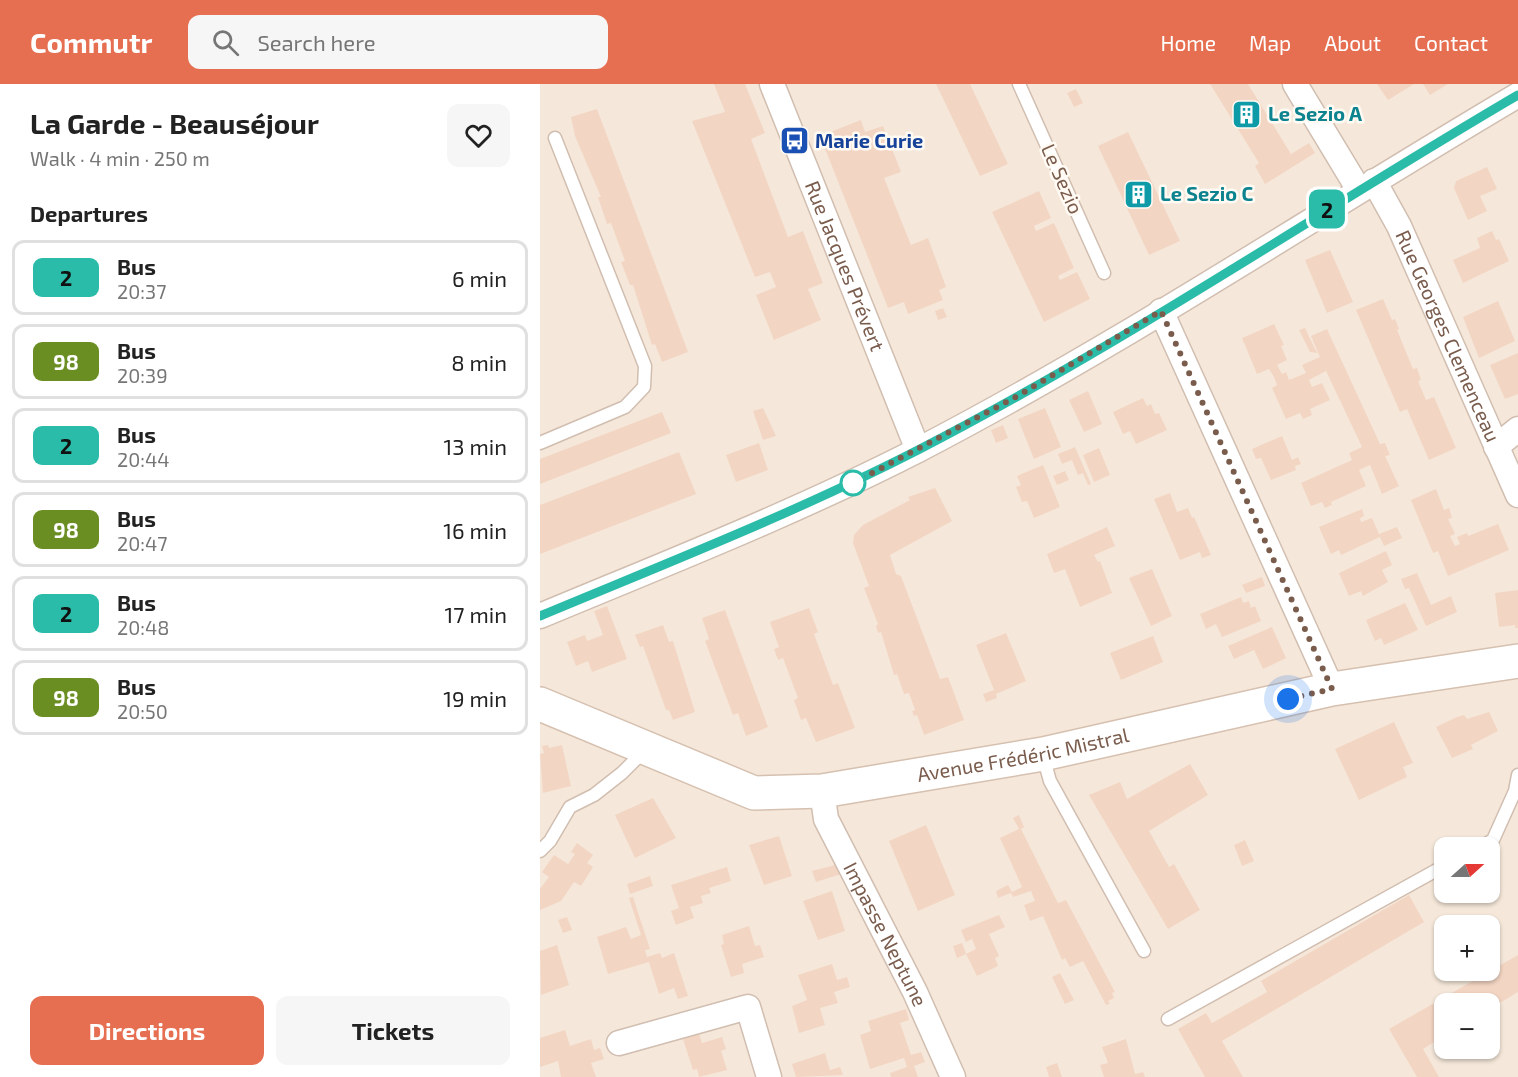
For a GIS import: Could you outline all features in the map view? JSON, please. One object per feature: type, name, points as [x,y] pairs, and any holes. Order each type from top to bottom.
[{"type":"street","name":"Rue Jacques Prévert","points":[[772,84],[918,450]]},
{"type":"street","name":"Rue Georges Clemenceau","points":[[1295,84],[1366,186],[1399,226],[1518,495]]},
{"type":"street","points":[[540,616],[815,501],[918,450],[1016,397],[1518,95]]},
{"type":"street","points":[[1161,311],[1332,689]]},
{"type":"street","points":[[1496,447],[1518,429]]},
{"type":"street","name":"Avenue Frédéric Mistral","points":[[540,704],[754,793],[822,791],[1043,754],[1332,689],[1518,661]]},
{"type":"street","name":"Impasse Neptune","points":[[822,791],[826,819],[915,992],[953,1077]]},
{"type":"street","points":[[619,1043],[748,1007],[769,1077]]},
{"type":"lane","name":"Le Sezio","points":[[1019,84],[1104,273]]},
{"type":"lane","points":[[540,443],[625,407],[644,387],[645,366],[555,138]]},
{"type":"lane","points":[[540,851],[550,841],[570,807],[594,795],[622,774],[646,749]]},
{"type":"lane","points":[[1043,754],[1050,781],[1144,951]]},
{"type":"lane","points":[[1494,837],[1515,791],[1518,775]]},
{"type":"lane","points":[[1168,1019],[1434,872]]},
{"type":"shaded area","points":[[540,84],[1518,84],[1518,1077],[540,1077]]},
{"type":"building","points":[[714,84],[745,84],[765,133],[751,139],[788,237],[803,231],[823,283],[808,289],[821,320],[774,340],[756,295],[776,287],[770,272],[755,277],[692,121],[725,112]]},
{"type":"building","points":[[936,84],[970,84],[1008,164],[980,176]]},
{"type":"building","name":"Le Sezio A","points":[[1210,84],[1248,84],[1291,154],[1309,143],[1315,153],[1265,184],[1255,166],[1259,163]]},
{"type":"building","points":[[1377,84],[1414,84],[1388,100]]},
{"type":"building","points":[[1423,84],[1448,84],[1430,95]]},
{"type":"building","points":[[1076,89],[1083,103],[1074,107],[1067,93]]},
{"type":"building","points":[[597,109],[688,352],[662,362],[655,344],[652,345],[633,285],[630,285],[621,262],[625,261],[611,223],[607,224],[598,197],[601,197],[575,136],[571,117]]},
{"type":"building","points":[[861,120],[865,132],[883,126],[901,172],[884,178],[911,245],[928,238],[946,287],[939,290],[943,300],[908,314],[904,302],[888,308],[820,136]]},
{"type":"building","name":"Le Sezio C","points":[[1128,132],[1180,241],[1149,255],[1098,146]]},
{"type":"building","points":[[1487,167],[1497,189],[1480,196],[1487,211],[1468,220],[1454,188],[1456,181]]},
{"type":"building","points":[[1039,191],[1051,218],[1034,226],[1036,231],[1054,223],[1074,268],[1058,276],[1060,280],[1077,272],[1090,299],[1044,322],[992,212]]},
{"type":"building","points":[[1492,231],[1496,240],[1499,239],[1509,261],[1463,283],[1453,260],[1480,248],[1477,238]]},
{"type":"building","points":[[1330,250],[1353,302],[1327,313],[1305,260]]},
{"type":"building","points":[[1383,299],[1392,320],[1395,319],[1399,329],[1397,330],[1413,369],[1417,368],[1421,380],[1418,381],[1426,400],[1434,397],[1456,448],[1429,460],[1407,409],[1400,412],[1356,310]]},
{"type":"building","points":[[1498,301],[1515,341],[1479,358],[1463,317]]},
{"type":"building","points":[[943,308],[947,317],[938,320],[935,311]]},
{"type":"building","points":[[1274,324],[1284,345],[1281,346],[1287,360],[1277,365],[1282,374],[1286,372],[1289,380],[1306,373],[1302,365],[1320,357],[1311,336],[1327,329],[1380,444],[1385,443],[1390,455],[1385,456],[1399,486],[1382,494],[1370,465],[1359,470],[1366,486],[1331,502],[1332,505],[1325,508],[1322,502],[1311,506],[1301,483],[1352,460],[1349,453],[1362,447],[1326,371],[1309,380],[1312,387],[1322,383],[1330,400],[1310,409],[1312,415],[1303,419],[1300,413],[1286,419],[1272,388],[1277,385],[1274,377],[1269,369],[1257,374],[1242,338]]},
{"type":"building","points":[[1305,328],[1318,353],[1310,352],[1299,330]]},
{"type":"building","points":[[1518,353],[1518,394],[1505,399],[1490,365]]},
{"type":"building","points":[[1088,391],[1102,424],[1084,432],[1069,400]]},
{"type":"building","points":[[1143,398],[1147,406],[1151,404],[1155,414],[1159,413],[1167,430],[1136,444],[1130,431],[1123,434],[1113,412]]},
{"type":"building","points":[[763,408],[776,436],[763,440],[753,411]]},
{"type":"building","points":[[1045,408],[1061,447],[1034,459],[1018,419]]},
{"type":"building","points":[[662,412],[671,433],[540,484],[540,459]]},
{"type":"building","points":[[1003,425],[1008,438],[996,443],[991,430]]},
{"type":"building","points":[[1282,436],[1292,460],[1298,457],[1301,464],[1295,466],[1296,470],[1271,480],[1261,458],[1256,459],[1252,449]]},
{"type":"building","points":[[759,443],[768,470],[736,482],[726,455]]},
{"type":"building","points":[[1075,447],[1091,484],[1088,485],[1083,473],[1078,475],[1072,460],[1062,464],[1058,454]]},
{"type":"building","points":[[1099,448],[1110,475],[1094,482],[1083,455]]},
{"type":"building","points":[[679,452],[696,494],[540,554],[540,505]]},
{"type":"building","points":[[1043,465],[1060,507],[1034,518],[1027,501],[1022,502],[1016,487],[1021,485],[1017,476]]},
{"type":"building","points":[[1065,471],[1069,480],[1057,485],[1053,476]]},
{"type":"building","points":[[935,488],[952,521],[890,555],[896,574],[901,576],[940,679],[948,677],[964,720],[924,735],[917,715],[914,716],[912,711],[915,710],[909,693],[904,694],[897,674],[894,675],[881,632],[878,633],[876,626],[878,624],[864,588],[869,586],[853,543],[854,535],[863,525],[910,500],[908,497]]},
{"type":"building","points":[[1436,489],[1444,510],[1449,508],[1452,518],[1448,519],[1455,534],[1450,536],[1455,546],[1460,544],[1457,537],[1467,533],[1468,536],[1498,524],[1509,550],[1448,576],[1438,551],[1433,553],[1411,500]]},
{"type":"building","points":[[1170,493],[1177,512],[1188,508],[1192,518],[1194,517],[1211,555],[1202,558],[1200,552],[1180,560],[1154,499]]},
{"type":"building","points":[[1362,509],[1364,516],[1360,518],[1361,522],[1372,518],[1379,534],[1397,527],[1402,538],[1384,546],[1380,537],[1341,555],[1339,550],[1331,554],[1319,527]]},
{"type":"building","points":[[1107,527],[1115,546],[1094,555],[1098,562],[1100,561],[1112,593],[1080,607],[1065,569],[1054,573],[1047,554]]},
{"type":"building","points":[[1386,551],[1392,565],[1382,570],[1388,582],[1363,596],[1361,591],[1349,596],[1339,573]]},
{"type":"building","points":[[1152,569],[1172,616],[1151,626],[1129,578]]},
{"type":"building","points":[[1417,573],[1431,605],[1451,596],[1457,612],[1426,626],[1409,588],[1405,589],[1401,579]]},
{"type":"building","points":[[1262,577],[1265,586],[1246,593],[1242,585]]},
{"type":"building","points":[[1518,590],[1518,628],[1515,628],[1515,625],[1499,627],[1495,593]]},
{"type":"building","points":[[1241,597],[1243,603],[1249,601],[1251,608],[1255,606],[1261,621],[1222,637],[1216,624],[1206,629],[1200,614]]},
{"type":"building","points":[[1405,603],[1418,630],[1384,645],[1381,638],[1375,641],[1366,620]]},
{"type":"building","points":[[607,606],[627,659],[592,672],[588,661],[576,666],[567,642],[585,635],[587,641],[603,635],[594,611]]},
{"type":"building","points":[[809,608],[818,632],[814,634],[833,685],[838,683],[855,728],[816,742],[806,718],[801,720],[794,700],[798,698],[783,658],[778,660],[774,649],[779,647],[770,622]]},
{"type":"building","points":[[725,610],[768,727],[746,736],[738,713],[733,715],[705,641],[709,639],[702,618]]},
{"type":"building","points":[[663,625],[669,642],[673,641],[695,712],[673,720],[669,710],[666,710],[643,646],[640,647],[635,635]]},
{"type":"building","points":[[1272,627],[1286,658],[1263,669],[1254,650],[1234,659],[1228,646]]},
{"type":"building","points":[[1006,633],[1026,681],[996,694],[997,698],[986,702],[983,694],[994,690],[976,645]]},
{"type":"building","points":[[1153,636],[1163,662],[1121,680],[1110,653]]},
{"type":"building","points":[[1489,712],[1498,731],[1471,745],[1473,749],[1452,758],[1436,727],[1464,715],[1467,719]]},
{"type":"building","points":[[1394,722],[1413,763],[1403,767],[1407,777],[1359,800],[1335,749]]},
{"type":"building","points":[[548,745],[549,748],[562,745],[571,786],[543,793],[540,754],[544,753],[542,746]]},
{"type":"building","points":[[1190,764],[1208,795],[1149,831],[1169,867],[1174,864],[1200,910],[1168,929],[1089,795],[1120,782],[1127,799]]},
{"type":"building","points":[[653,798],[676,838],[635,858],[615,815]]},
{"type":"building","points":[[1019,815],[1024,827],[1021,829],[1058,903],[1066,900],[1115,992],[1112,993],[1114,998],[1108,1001],[1110,1004],[1106,1005],[1083,961],[1070,967],[1065,958],[1062,960],[1043,916],[1030,921],[1024,905],[1035,901],[1031,891],[1013,897],[1011,893],[998,898],[996,891],[1008,885],[1012,892],[1022,887],[1000,838],[1019,829],[1013,818]]},
{"type":"building","points":[[926,825],[955,895],[918,911],[889,841]]},
{"type":"building","points":[[779,836],[792,876],[764,885],[749,845]]},
{"type":"building","points":[[1245,840],[1254,861],[1242,866],[1234,845]]},
{"type":"building","points":[[577,843],[593,855],[587,863],[593,867],[581,886],[574,882],[561,901],[540,910],[540,889],[549,877],[542,872],[554,855],[568,864],[575,854],[571,852]]},
{"type":"building","points":[[835,865],[841,874],[816,882],[812,871]]},
{"type":"building","points":[[727,867],[731,881],[709,888],[711,893],[701,896],[703,903],[690,907],[694,918],[676,925],[671,911],[679,908],[671,885]]},
{"type":"building","points":[[650,876],[653,886],[630,894],[627,884]]},
{"type":"building","points":[[832,891],[845,931],[818,940],[803,901]]},
{"type":"building","points":[[1409,895],[1424,922],[1222,1041],[1243,1077],[1205,1077],[1178,1029],[1206,1013],[1212,1023],[1267,992],[1261,981]]},
{"type":"building","points":[[633,897],[650,949],[645,950],[647,957],[660,953],[662,958],[674,953],[688,996],[678,999],[674,988],[659,994],[649,962],[608,974],[597,937],[626,927],[631,939],[641,935],[629,898]]},
{"type":"building","points":[[999,915],[1005,927],[989,934],[999,956],[995,958],[998,966],[977,976],[966,954],[976,949],[972,939],[966,942],[961,930]]},
{"type":"building","points":[[567,917],[572,930],[563,933],[558,920]]},
{"type":"building","points":[[749,926],[755,946],[760,945],[764,957],[742,964],[744,973],[731,977],[721,945],[724,944],[722,935]]},
{"type":"building","points":[[962,943],[966,954],[957,958],[953,946]]},
{"type":"building","points":[[557,945],[569,985],[541,995],[540,951]]},
{"type":"building","points":[[1518,955],[1518,992],[1500,1003],[1500,993],[1452,993],[1473,981],[1500,981],[1500,965]]},
{"type":"building","points":[[832,964],[837,980],[847,977],[850,987],[834,992],[838,1003],[820,1008],[825,1025],[799,1033],[792,1006],[807,1000],[798,975]]},
{"type":"building","points":[[1060,973],[1074,1000],[1065,1004],[1052,977]]},
{"type":"building","points":[[1434,1003],[1434,1042],[1423,1049],[1439,1077],[1417,1077],[1389,1029]]},
{"type":"building","points":[[906,1009],[909,1020],[900,1023],[911,1055],[921,1052],[925,1062],[914,1066],[918,1077],[891,1077],[890,1073],[907,1067],[904,1058],[870,1069],[860,1035],[871,1031],[868,1021]]},
{"type":"building","points":[[565,1030],[570,1046],[591,1039],[594,1050],[600,1048],[604,1059],[591,1063],[596,1077],[561,1077],[558,1061],[540,1067],[540,1038]]},
{"type":"building","points":[[699,1034],[702,1043],[722,1037],[726,1049],[721,1051],[727,1070],[699,1077],[697,1069],[693,1070],[683,1039]]},
{"type":"building","points":[[1126,1039],[1135,1074],[1143,1072],[1145,1077],[1104,1077],[1100,1065],[1108,1063],[1102,1047]]},
{"type":"building","points":[[825,1053],[830,1070],[840,1067],[843,1075],[796,1077],[792,1064]]},
{"type":"building","points":[[1057,1063],[1062,1077],[1049,1077],[1046,1067]]},
{"type":"bus line","name":"2","points":[[540,616],[815,501],[918,450],[1089,354],[1518,95]]},
{"type":"place","name":"Le Sezio A","points":[[1247,114]]},
{"type":"place","name":"Marie Curie","points":[[794,141]]},
{"type":"place","name":"Le Sezio C","points":[[1139,194]]},
{"type":"route","points":[[853,483],[1016,397],[1161,311],[1332,689],[1288,699]]}]
